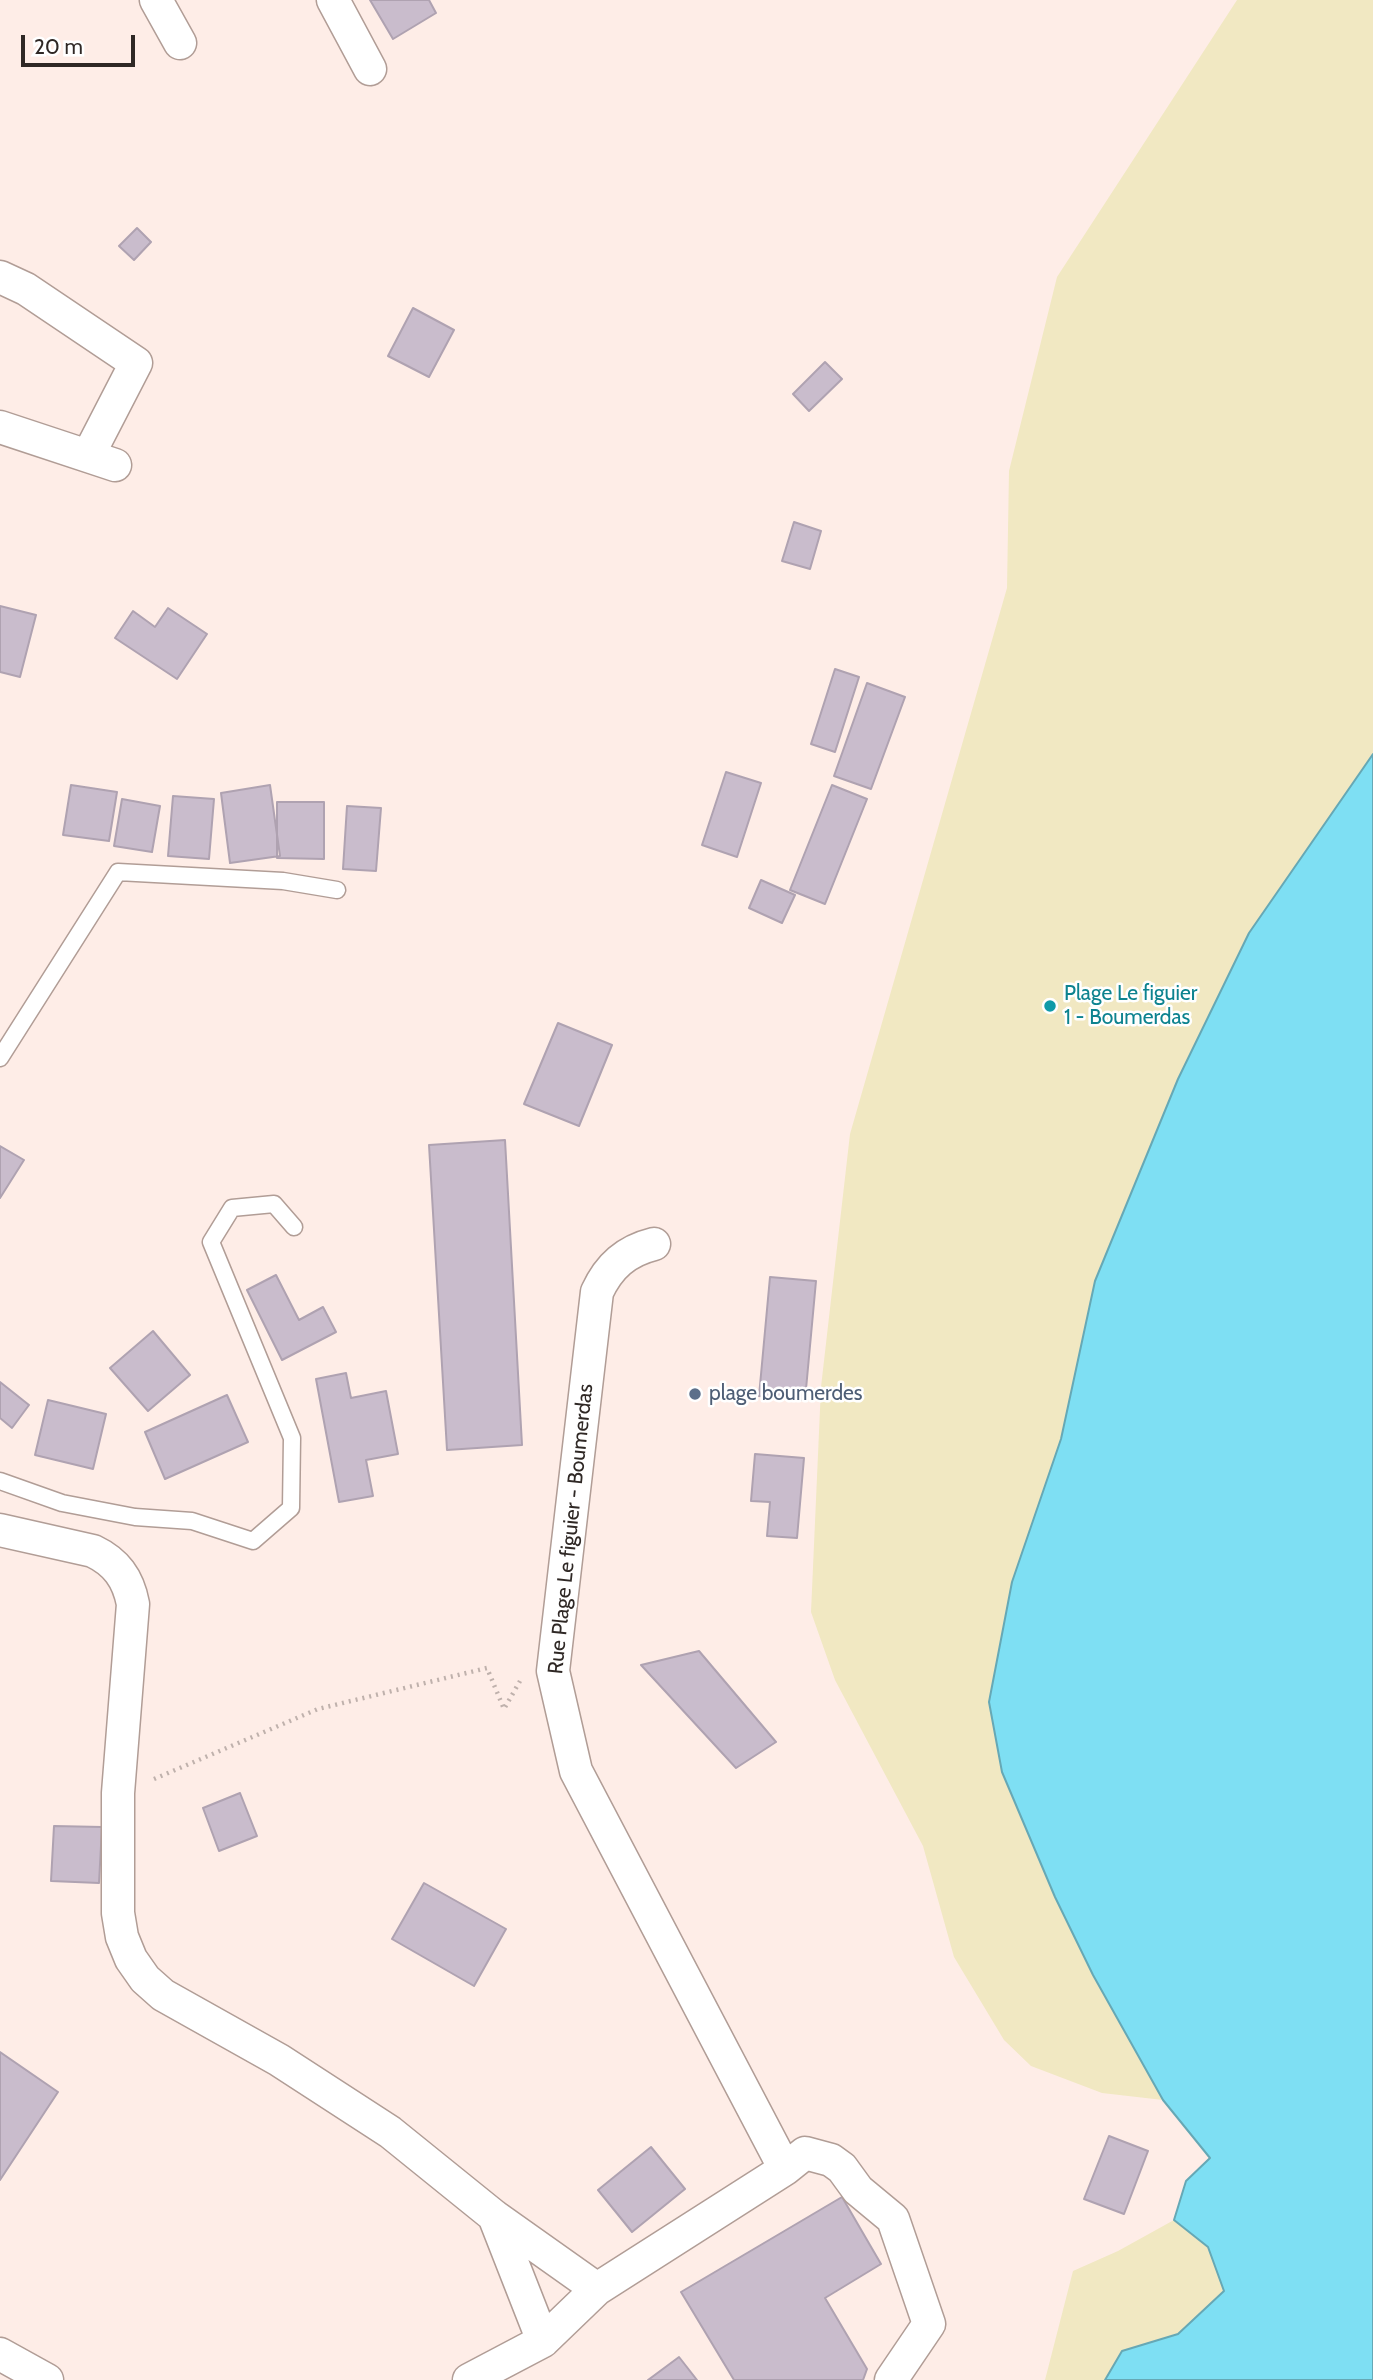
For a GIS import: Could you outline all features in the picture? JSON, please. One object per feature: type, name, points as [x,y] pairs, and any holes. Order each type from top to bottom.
[{"type":"street","points":[[156,0],[180,43]]},
{"type":"street","points":[[333,0],[370,69]]},
{"type":"street","points":[[0,277],[26,289],[136,363],[101,460],[0,427]]},
{"type":"street","name":"Rue Plage Le figuier - Boumerdas","points":[[654,1244],[625,1255],[604,1278],[597,1292],[553,1671],[576,1771],[761,2124],[795,2161]]},
{"type":"street","points":[[0,1530],[93,1551],[116,1567],[131,1591],[133,1604],[118,1793],[118,1913],[122,1937],[131,1959],[145,1979],[163,1994],[279,2060],[390,2132],[494,2216],[597,2289]]},
{"type":"street","points":[[469,2380],[543,2341],[597,2289],[795,2161],[831,2160],[842,2168],[858,2190],[893,2219],[929,2324],[891,2380]]},
{"type":"street","points":[[494,2216],[543,2341]]},
{"type":"street","points":[[0,2354],[47,2380]]},
{"type":"lane","points":[[0,1058],[118,872],[283,881],[337,890]]},
{"type":"lane","points":[[0,1481],[62,1503],[135,1517],[192,1521],[253,1541],[291,1508],[292,1438],[211,1242],[232,1208],[274,1204],[294,1227]]},
{"type":"path","points":[[118,1793],[318,1709],[487,1668],[504,1709],[522,1676],[553,1671]]},
{"type":"sand","name":"Plage Le figuier 1 - Boumerdas","points":[[1237,0],[1373,0],[1373,754],[1249,933],[1178,1079],[1095,1281],[1061,1439],[1012,1582],[989,1702],[1034,1846],[1055,1897],[1093,1975],[1163,2100],[1102,2093],[1031,2066],[1004,2040],[954,1957],[923,1846],[835,1680],[811,1612],[821,1387],[850,1134],[1007,588],[1009,471],[1057,277]]},
{"type":"sand","points":[[1174,2220],[1208,2247],[1224,2291],[1178,2335],[1122,2351],[1105,2380],[1045,2380],[1073,2271],[1118,2251]]},
{"type":"water","points":[[1373,754],[1373,2380],[1105,2380],[1122,2351],[1178,2334],[1224,2291],[1208,2247],[1174,2220],[1186,2181],[1210,2158],[1163,2100],[1093,1975],[1055,1897],[1002,1772],[989,1702],[1012,1582],[1061,1439],[1095,1281],[1178,1079],[1249,933]]},
{"type":"building","points":[[370,0],[429,0],[436,13],[393,39]]},
{"type":"building","points":[[137,228],[151,242],[134,260],[119,246]]},
{"type":"building","points":[[413,308],[454,330],[429,377],[388,356]]},
{"type":"building","points":[[825,362],[842,379],[809,411],[793,394]]},
{"type":"building","points":[[794,522],[821,531],[810,569],[782,561]]},
{"type":"building","points":[[0,606],[36,615],[20,677],[0,672]]},
{"type":"building","points":[[168,608],[207,634],[177,679],[115,638],[133,611],[155,627]]},
{"type":"building","points":[[835,669],[859,677],[835,752],[811,744]]},
{"type":"building","points":[[867,683],[905,697],[871,789],[834,776]]},
{"type":"building","points":[[726,772],[761,783],[737,857],[702,845]]},
{"type":"building","points":[[71,785],[117,792],[109,841],[63,835]]},
{"type":"building","points":[[270,785],[280,856],[230,863],[221,793]]},
{"type":"building","points":[[832,785],[867,799],[825,904],[790,890]]},
{"type":"building","points":[[173,796],[214,799],[209,859],[168,856]]},
{"type":"building","points":[[122,799],[160,806],[152,852],[114,846]]},
{"type":"building","points":[[277,802],[324,802],[324,859],[277,858]]},
{"type":"building","points":[[347,806],[381,808],[376,871],[343,869]]},
{"type":"building","points":[[761,880],[795,895],[782,923],[749,908]]},
{"type":"building","points":[[558,1023],[612,1045],[579,1126],[524,1104]]},
{"type":"building","points":[[505,1140],[522,1445],[447,1450],[429,1145]]},
{"type":"building","points":[[0,1146],[24,1160],[0,1198]]},
{"type":"building","points":[[276,1275],[299,1320],[323,1307],[336,1332],[282,1360],[247,1290]]},
{"type":"building","points":[[770,1277],[816,1281],[805,1400],[759,1396]]},
{"type":"building","points":[[153,1331],[190,1375],[148,1411],[110,1368]]},
{"type":"building","points":[[346,1373],[351,1398],[386,1391],[398,1454],[366,1460],[373,1496],[339,1502],[316,1379]]},
{"type":"building","points":[[0,1382],[29,1405],[12,1428],[0,1418]]},
{"type":"building","points":[[227,1395],[248,1442],[165,1479],[145,1432]]},
{"type":"building","points":[[48,1400],[106,1414],[93,1469],[35,1455]]},
{"type":"building","points":[[755,1454],[804,1458],[797,1538],[767,1536],[770,1502],[751,1501]]},
{"type":"building","points":[[699,1651],[776,1742],[736,1768],[641,1665]]},
{"type":"building","points":[[240,1793],[257,1836],[219,1851],[203,1808]]},
{"type":"building","points":[[54,1826],[102,1827],[99,1883],[51,1881]]},
{"type":"building","points":[[424,1883],[506,1929],[474,1986],[392,1939]]},
{"type":"building","points":[[0,2052],[58,2092],[0,2180]]},
{"type":"building","points":[[1109,2136],[1148,2151],[1124,2214],[1084,2199]]},
{"type":"building","points":[[651,2147],[685,2189],[632,2232],[598,2190]]},
{"type":"building","points":[[842,2197],[881,2264],[825,2298],[867,2369],[863,2380],[734,2380],[681,2292]]},
{"type":"building","points":[[679,2357],[697,2380],[648,2380]]},
{"type":"place","name":"Plage Le figuier 1 - Boumerdas","points":[[1050,1006]]},
{"type":"place","name":"plage boumerdes","points":[[695,1394]]}]
